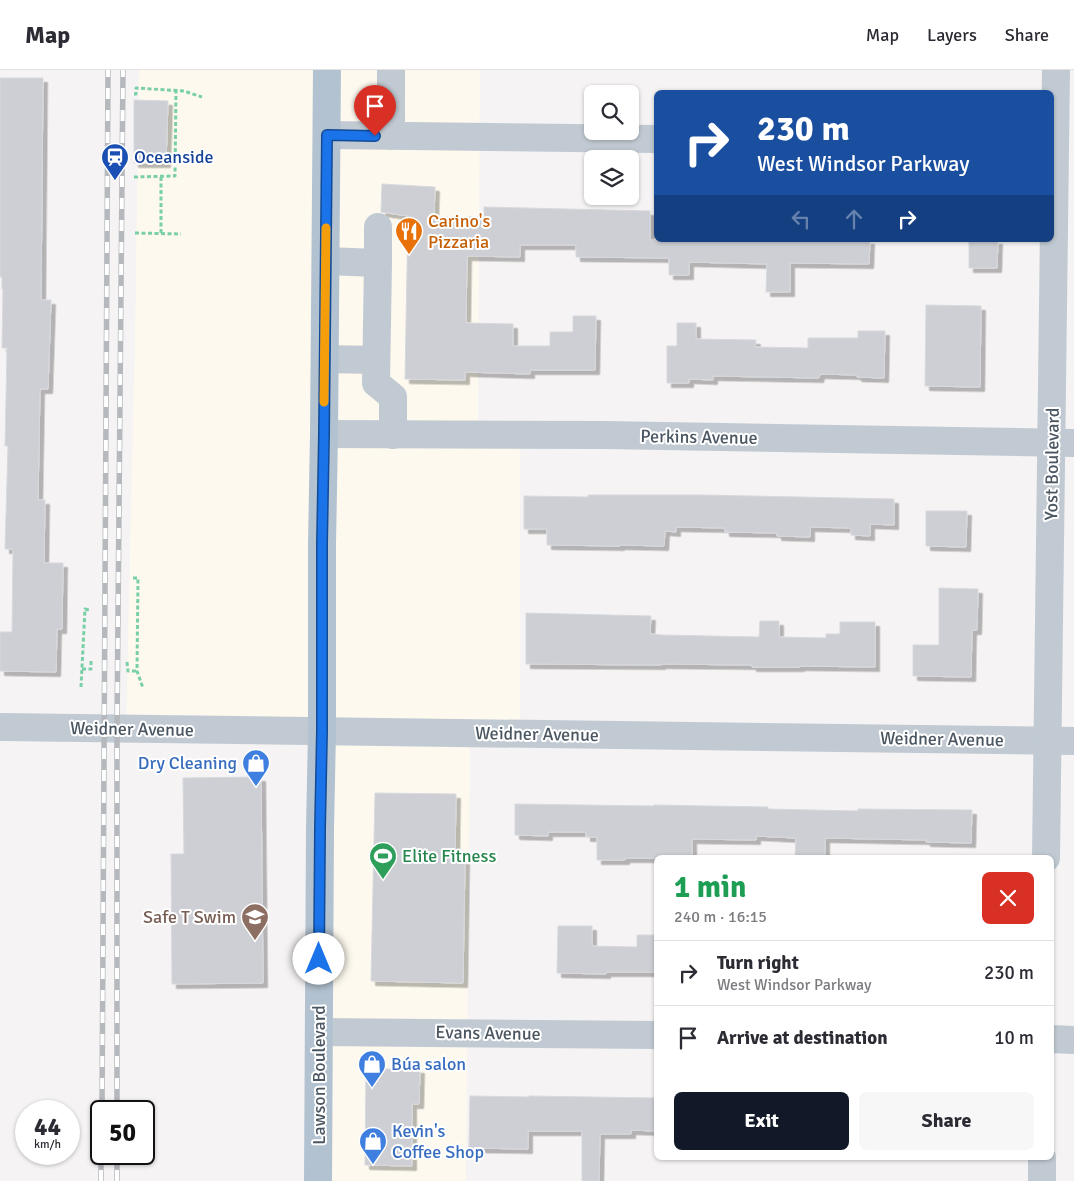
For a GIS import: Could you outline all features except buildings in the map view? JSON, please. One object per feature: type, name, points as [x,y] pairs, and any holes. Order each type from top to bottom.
[{"type":"main road","name":"Lawson Boulevard","points":[[318,1181],[327,70]]},
{"type":"street","points":[[391,70],[391,136]]},
{"type":"street","name":"Yost Boulevard","points":[[1046,855],[1061,741],[1063,443],[1060,144],[1056,70]]},
{"type":"street","points":[[327,135],[654,139]]},
{"type":"street","points":[[378,227],[376,383],[393,397],[393,435]]},
{"type":"street","points":[[326,261],[378,263]]},
{"type":"street","points":[[325,359],[376,360]]},
{"type":"street","name":"Perkins Avenue","points":[[324,434],[605,435],[1063,443]]},
{"type":"street","name":"Weidner Avenue","points":[[0,727],[1061,741]]},
{"type":"street","name":"Evans Avenue","points":[[319,1032],[654,1035]]},
{"type":"street","points":[[1054,1039],[1074,1040]]},
{"type":"street","points":[[1042,1160],[1042,1181]]},
{"type":"path","points":[[134,94],[136,94],[136,88],[184,91],[202,97]]},
{"type":"path","points":[[134,176],[175,176],[176,90]]},
{"type":"path","points":[[161,176],[162,234]]},
{"type":"path","points":[[135,233],[181,234]]},
{"type":"path","points":[[133,578],[138,578],[138,671],[143,688]]},
{"type":"path","points":[[81,687],[85,609],[89,610]]},
{"type":"path","points":[[82,669],[91,669],[91,659]]},
{"type":"path","points":[[128,662],[128,671],[138,671]]},
{"type":"shaded area","points":[[139,70],[480,70],[478,426],[520,427],[520,745],[470,745],[466,1181],[318,1181],[319,738],[126,731]]},
{"type":"railway","points":[[102,1100],[108,70]]},
{"type":"railway","points":[[117,1100],[117,728],[123,70]]},
{"type":"railway","points":[[101,1165],[101,1181]]},
{"type":"railway","points":[[117,1165],[117,1181]]},
{"type":"slow traffic","points":[[324,402],[326,228]]},
{"type":"place","name":"Oceanside","points":[[115,181]]},
{"type":"place","name":"Carino's Pizzaria","points":[[409,255]]},
{"type":"place","name":"Dry Cleaning","points":[[256,787]]},
{"type":"place","name":"Elite Fitness","points":[[383,880]]},
{"type":"place","name":"Safe T Swim","points":[[255,941]]},
{"type":"place","name":"Búa salon","points":[[372,1088]]},
{"type":"place","name":"Kevin's Coffee Shop","points":[[373,1165]]},
{"type":"route","points":[[319,959],[327,135],[375,136]]}]
